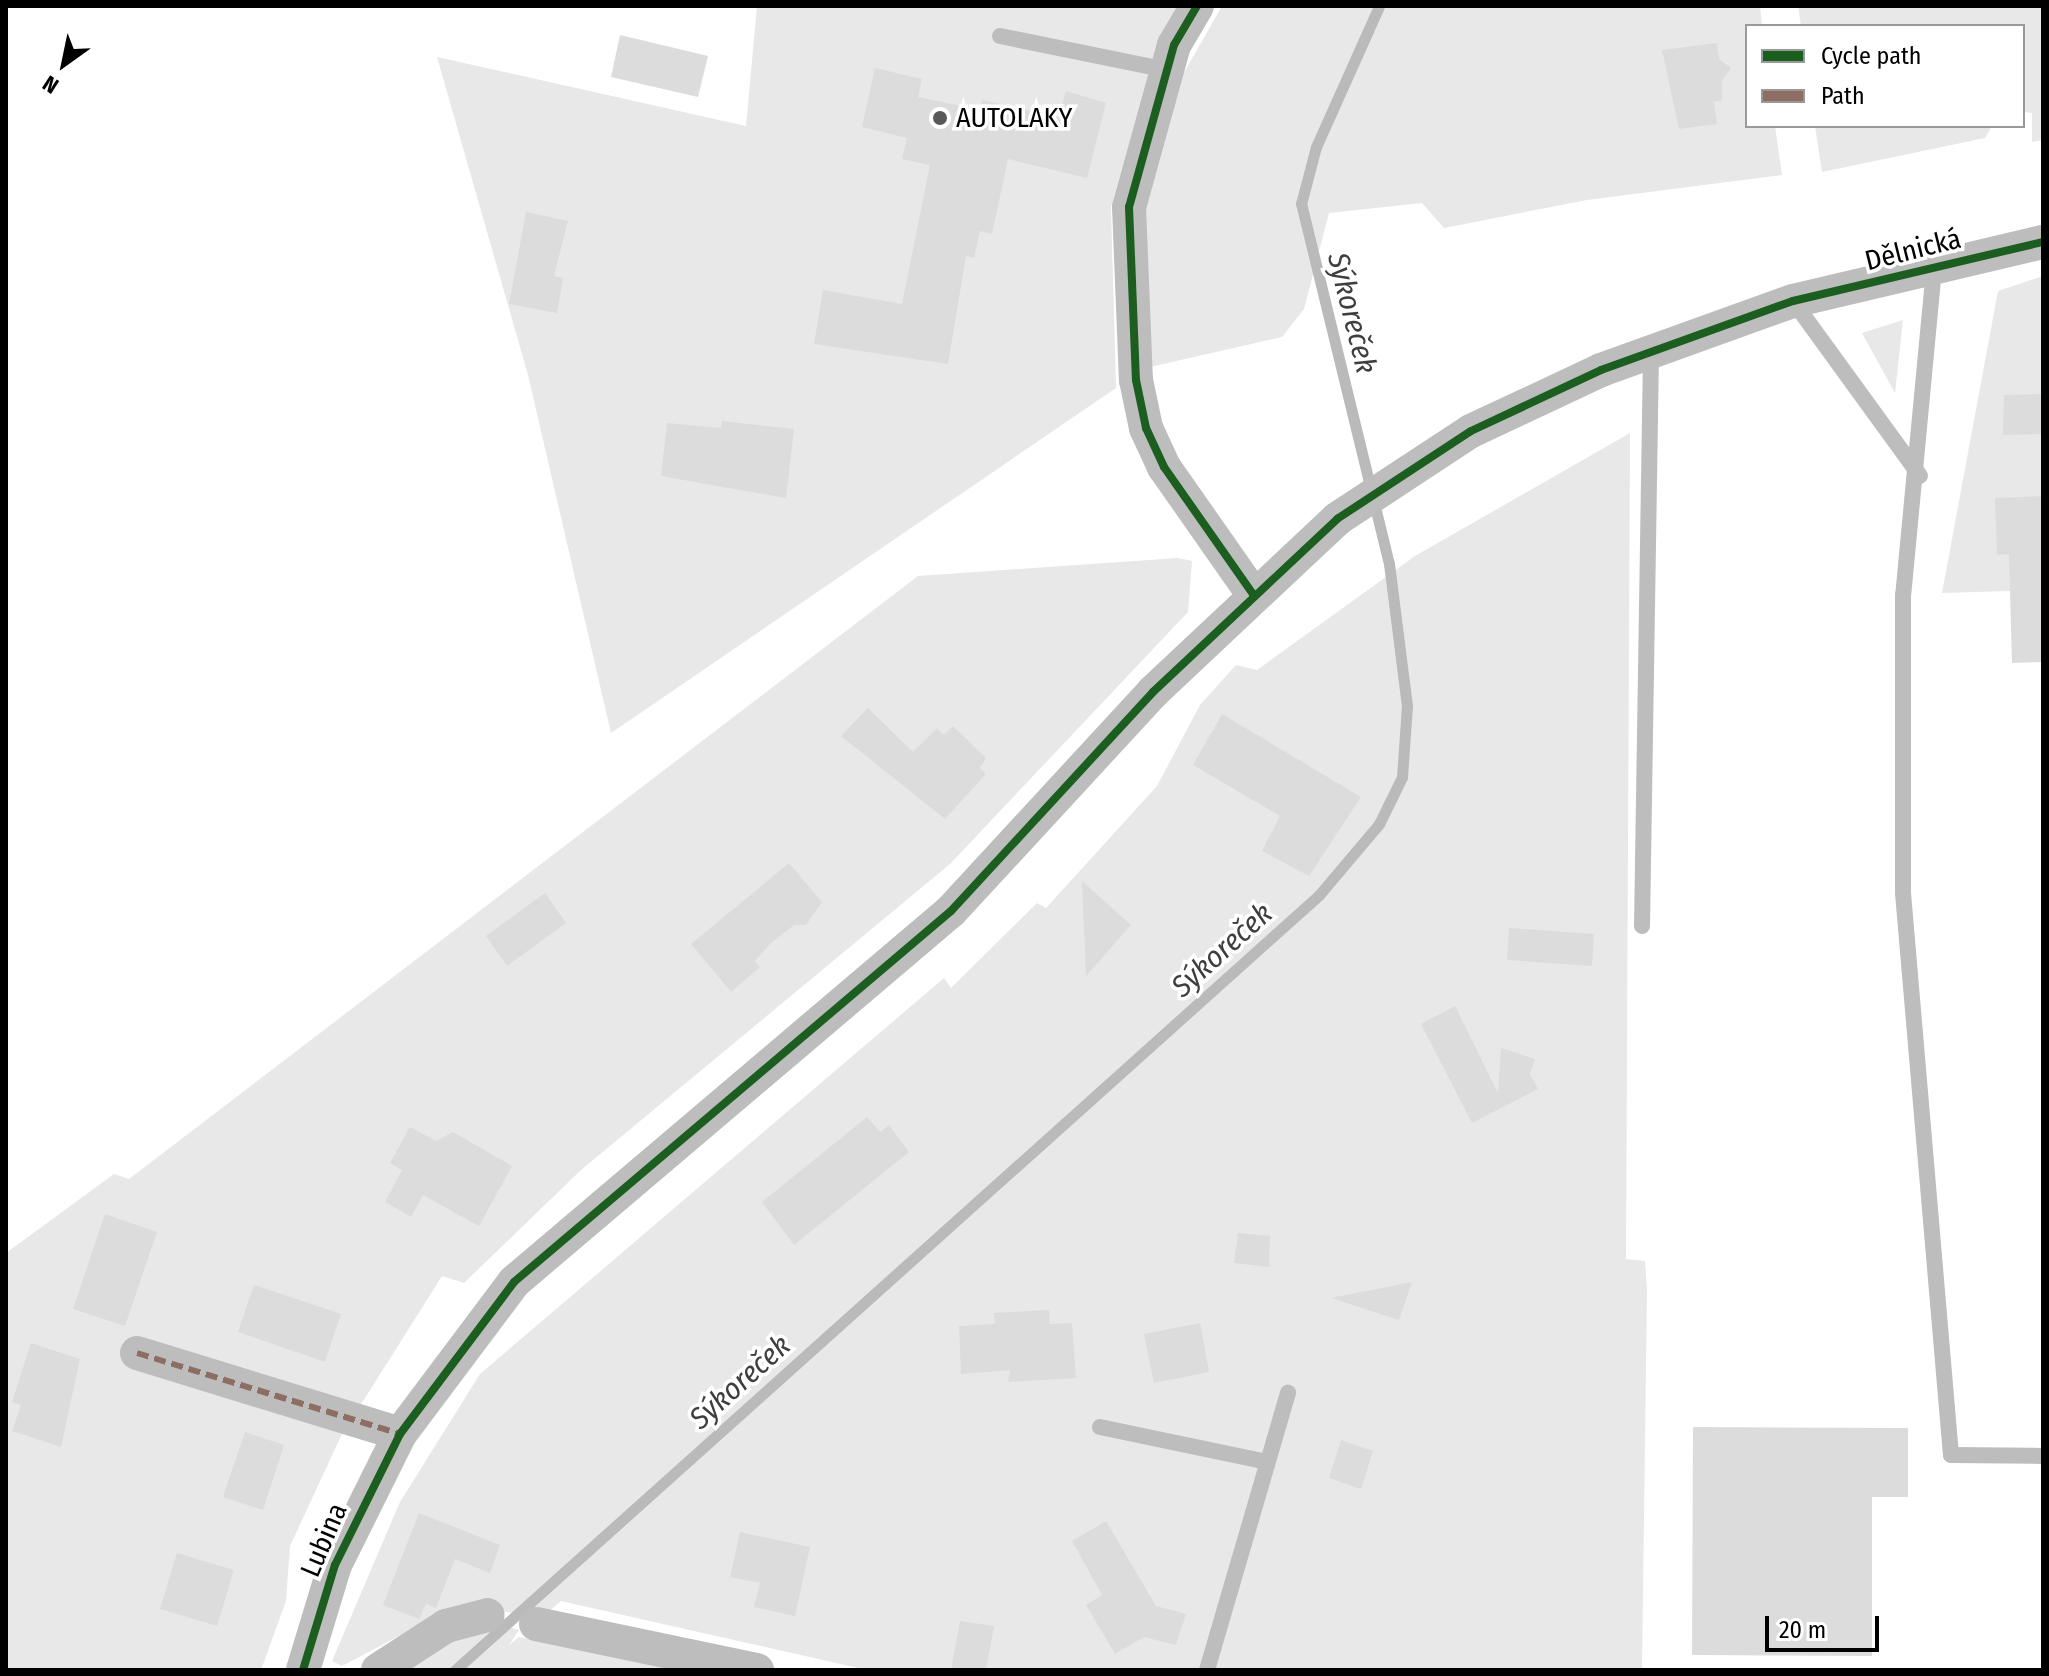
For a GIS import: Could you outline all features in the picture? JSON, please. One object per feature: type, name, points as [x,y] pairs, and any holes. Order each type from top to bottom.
[{"type":"street","points":[[1197,6],[1167,70],[1129,207],[1138,390],[1164,467],[1253,594]]},
{"type":"street","name":"Dělnická","points":[[1253,594],[1337,519],[1401,475],[1532,399],[1793,301],[2043,242]]},
{"type":"street","name":"Lubina","points":[[303,1670],[335,1565],[400,1434],[453,1355],[514,1282],[951,911],[1253,594]]},
{"type":"street","points":[[137,1353],[400,1434]]},
{"type":"street","points":[[378,1670],[446,1626],[488,1615]]},
{"type":"street","points":[[536,1624],[757,1670]]},
{"type":"lane","points":[[1000,36],[1167,70]]},
{"type":"lane","points":[[1934,269],[1920,476],[1903,595],[1903,893],[1951,1455],[2043,1456]]},
{"type":"lane","points":[[1793,301],[1920,476]]},
{"type":"lane","points":[[1642,926],[1651,352]]},
{"type":"lane","points":[[1207,1670],[1288,1393]]},
{"type":"lane","points":[[1100,1427],[1267,1462]]},
{"type":"shaded area","points":[[757,6],[1178,6],[1158,42],[1111,207],[1116,388],[611,733],[528,375],[437,57],[746,126]]},
{"type":"shaded area","points":[[1222,6],[1760,6],[1762,24],[1745,24],[1745,128],[1775,128],[1782,175],[1587,200],[1444,228],[1422,203],[1329,213],[1304,309],[1282,337],[1150,367],[1136,214],[1173,92]]},
{"type":"shaded area","points":[[1798,6],[2043,6],[2043,140],[2032,142],[2032,113],[2025,112],[2025,24],[1801,24]]},
{"type":"shaded area","points":[[1815,128],[1991,128],[1985,138],[1822,172]]},
{"type":"shaded area","points":[[2043,276],[2043,590],[1942,593],[1998,291]]},
{"type":"shaded area","points":[[1903,320],[1895,393],[1862,333]]},
{"type":"shaded area","points":[[1630,433],[1626,1259],[1645,1261],[1647,1289],[1642,1670],[867,1670],[561,1601],[542,1617],[491,1610],[422,1624],[342,1666],[332,1661],[400,1502],[480,1374],[944,978],[951,988],[1037,903],[1046,908],[1157,786],[1200,705],[1236,665],[1257,670],[1415,556]]},
{"type":"shaded area","points":[[1178,558],[1192,561],[1188,612],[950,864],[581,1170],[464,1283],[442,1276],[341,1436],[290,1546],[286,1601],[261,1670],[6,1670],[6,1253],[114,1174],[129,1179],[918,576]]},
{"type":"shaded area","points":[[486,1622],[519,1630],[509,1645],[519,1637],[685,1670],[405,1670],[440,1641]]},
{"type":"building","points":[[620,35],[708,56],[698,97],[611,77]]},
{"type":"building","points":[[1717,43],[1719,59],[1731,68],[1722,81],[1722,100],[1714,102],[1717,124],[1679,129],[1662,50]]},
{"type":"building","points":[[875,68],[922,79],[918,97],[980,110],[982,100],[1059,117],[1066,91],[1106,103],[1087,178],[1008,159],[992,234],[980,231],[974,258],[966,256],[948,364],[814,344],[823,290],[902,304],[930,165],[902,159],[907,138],[862,127]]},
{"type":"building","points":[[526,212],[568,221],[554,276],[563,278],[557,313],[509,304]]},
{"type":"building","points":[[2043,394],[2043,434],[2003,435],[2004,395]]},
{"type":"building","points":[[722,421],[794,429],[786,498],[661,476],[667,423],[721,428]]},
{"type":"building","points":[[2043,496],[2043,662],[2012,663],[2009,554],[1997,555],[1995,498]]},
{"type":"building","points":[[868,708],[913,752],[937,728],[944,735],[953,726],[986,758],[980,768],[986,774],[945,819],[841,736]]},
{"type":"building","points":[[1222,714],[1361,797],[1309,876],[1262,851],[1280,816],[1193,765]]},
{"type":"building","points":[[789,863],[822,902],[806,925],[794,925],[770,944],[755,961],[760,967],[731,992],[691,944]]},
{"type":"building","points":[[1082,881],[1131,925],[1086,976]]},
{"type":"building","points":[[545,893],[566,923],[507,966],[486,936]]},
{"type":"building","points":[[1509,928],[1594,934],[1592,966],[1507,960]]},
{"type":"building","points":[[1455,1006],[1498,1093],[1501,1048],[1535,1059],[1530,1074],[1538,1089],[1472,1123],[1421,1024]]},
{"type":"building","points":[[867,1117],[880,1132],[889,1125],[909,1152],[794,1245],[762,1202]]},
{"type":"building","points":[[410,1127],[436,1141],[453,1132],[512,1166],[479,1226],[423,1195],[411,1217],[385,1202],[402,1170],[390,1163]]},
{"type":"building","points":[[105,1214],[157,1232],[125,1326],[73,1309]]},
{"type":"building","points":[[1238,1233],[1270,1236],[1269,1267],[1234,1263]]},
{"type":"building","points":[[1412,1282],[1399,1320],[1331,1298]]},
{"type":"building","points":[[254,1285],[341,1314],[325,1362],[238,1332]]},
{"type":"building","points":[[1049,1310],[1050,1324],[1072,1323],[1076,1378],[1008,1382],[1010,1370],[961,1374],[959,1326],[995,1324],[994,1313]]},
{"type":"building","points":[[1200,1323],[1209,1372],[1154,1383],[1144,1334]]},
{"type":"building","points":[[31,1343],[80,1359],[61,1447],[12,1431],[21,1405],[12,1402]]},
{"type":"building","points":[[1693,1427],[1908,1428],[1908,1497],[1872,1497],[1872,1656],[1692,1655]]},
{"type":"building","points":[[245,1432],[284,1445],[263,1510],[223,1497]]},
{"type":"building","points":[[1341,1440],[1373,1451],[1361,1489],[1329,1478]]},
{"type":"building","points":[[419,1513],[500,1545],[490,1573],[455,1559],[436,1608],[426,1604],[419,1619],[383,1605]]},
{"type":"building","points":[[1106,1521],[1156,1606],[1186,1614],[1176,1645],[1144,1637],[1115,1654],[1086,1605],[1102,1595],[1072,1541]]},
{"type":"building","points":[[740,1532],[810,1547],[795,1616],[754,1607],[760,1583],[730,1577]]},
{"type":"building","points":[[177,1553],[234,1570],[217,1626],[160,1609]]},
{"type":"building","points":[[960,1621],[994,1626],[986,1670],[951,1670]]},
{"type":"waterway","name":"Sýkoreček","points":[[455,1670],[1319,895],[1379,824],[1402,777],[1407,706],[1389,564],[1301,204],[1316,147],[1379,6]]},
{"type":"marked path","points":[[137,1353],[400,1434]]},
{"type":"cycle path","points":[[1197,6],[1174,45],[1129,207],[1136,380],[1146,428],[1164,467],[1253,594]]},
{"type":"cycle path","points":[[303,1670],[335,1565],[400,1434],[514,1282],[951,911],[1153,692],[1337,519],[1471,431],[1601,370],[1793,301],[2043,242]]},
{"type":"place","name":"AUTOLAKY","points":[[940,118]]}]
